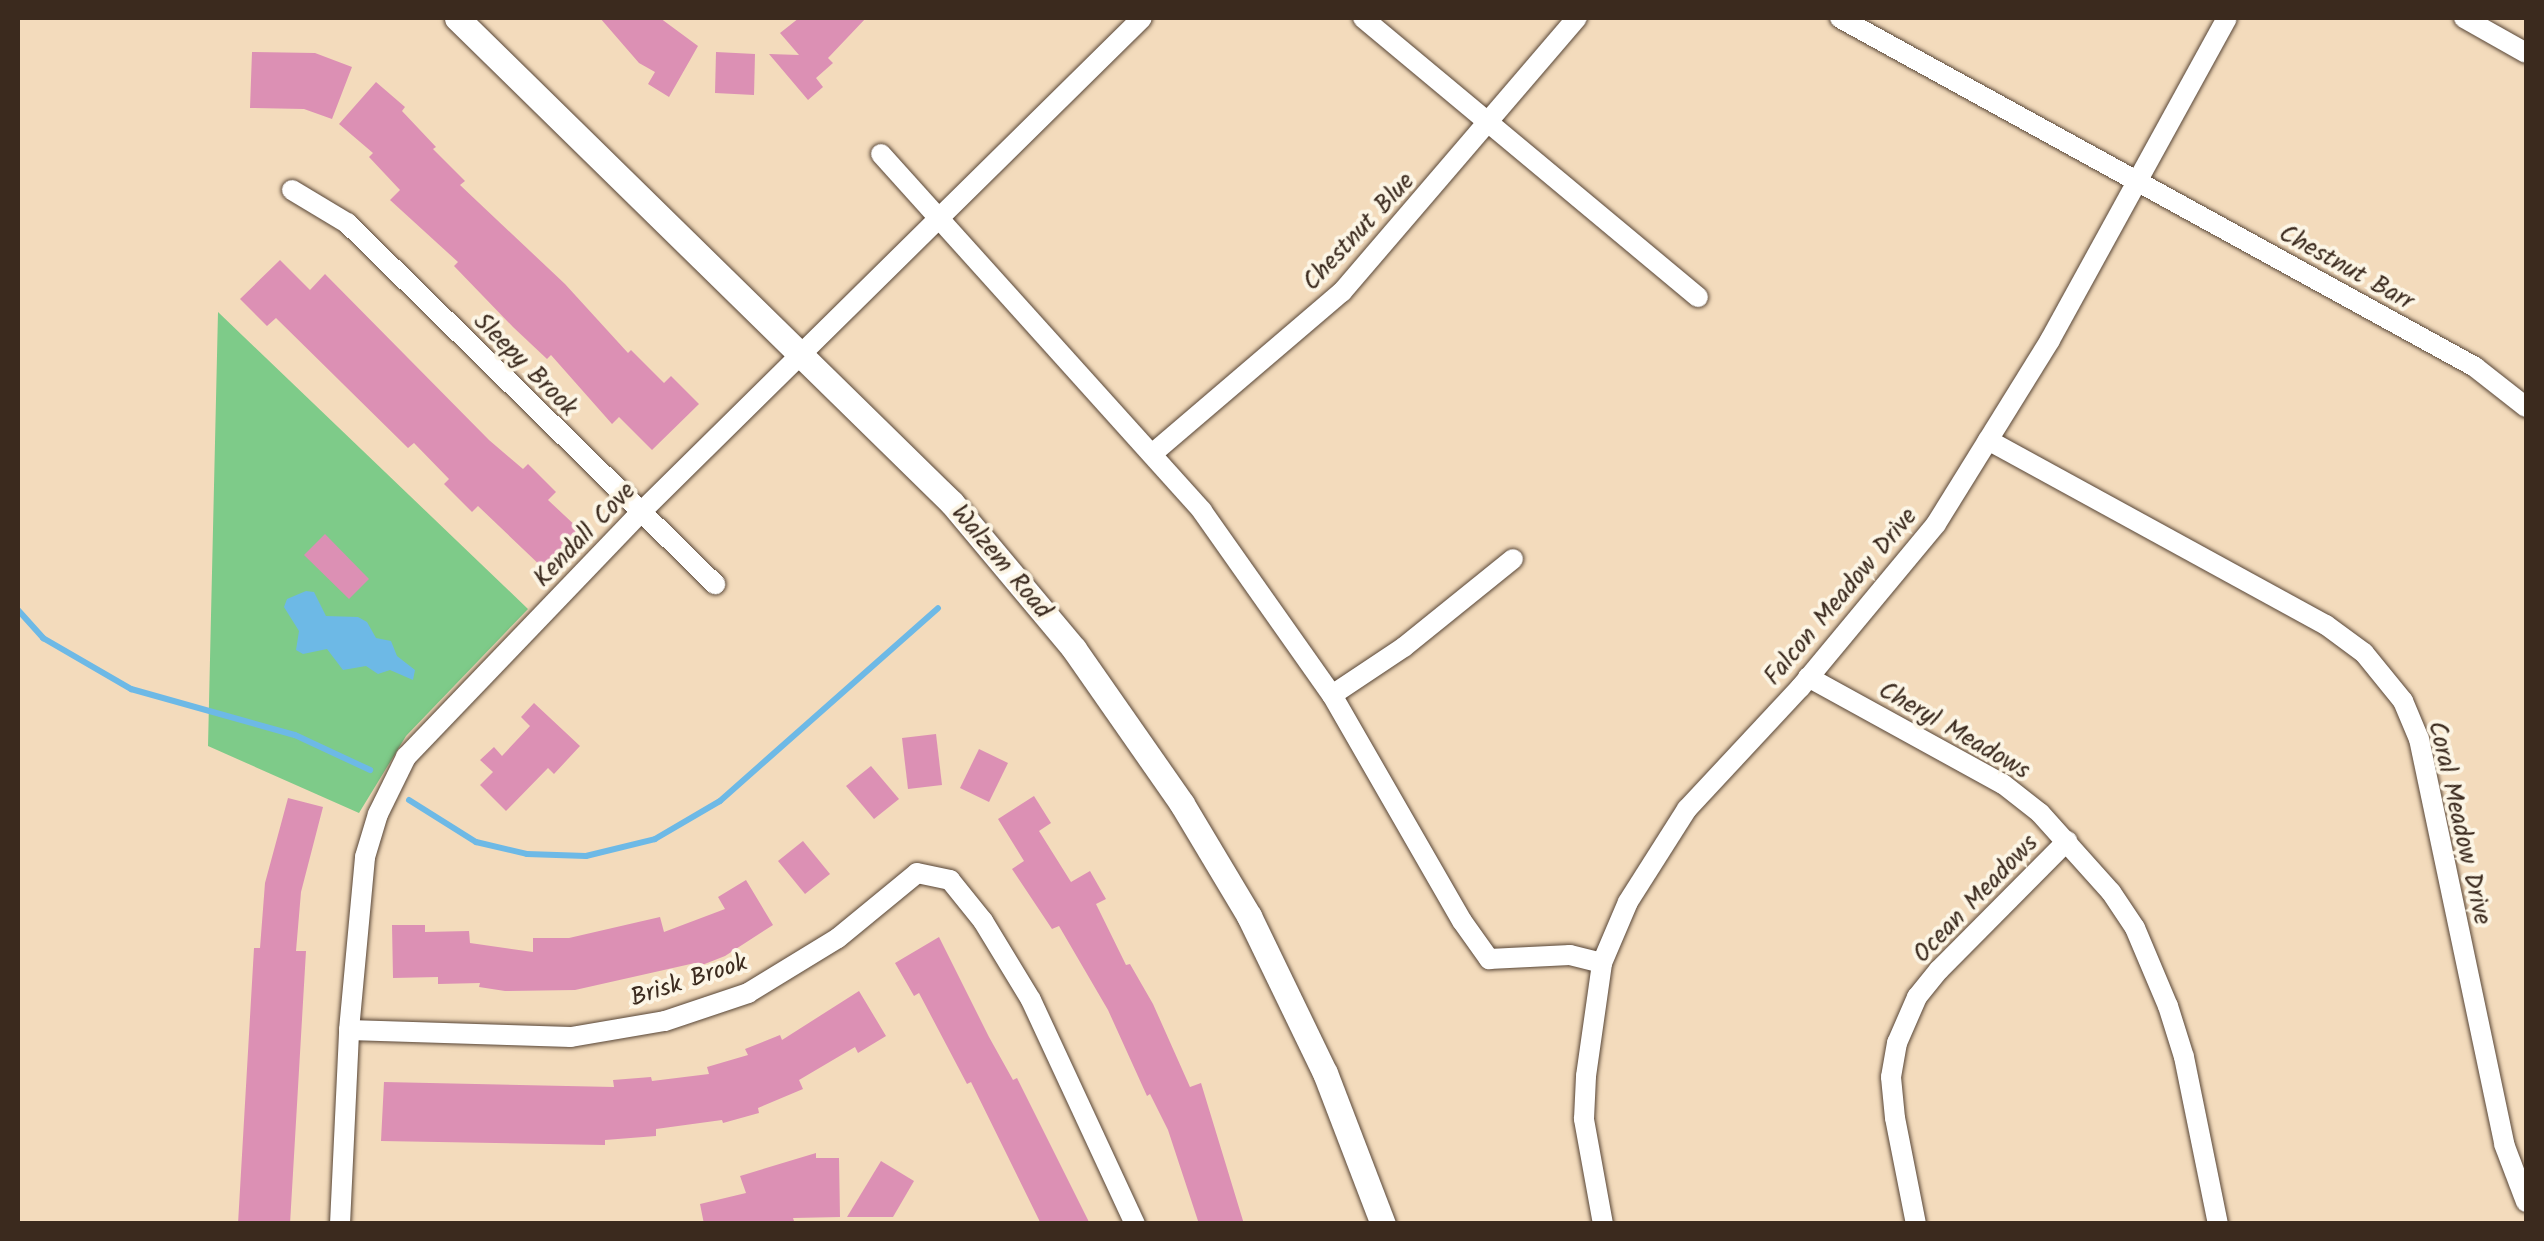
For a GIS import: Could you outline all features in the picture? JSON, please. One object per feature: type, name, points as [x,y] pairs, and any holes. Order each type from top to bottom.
[{"type":"street","name":"Walzem Road","points":[[457,18],[801,352],[964,518],[1074,649],[1182,804],[1250,916],[1292,1002],[1383,1224]]},
{"type":"street","name":"Kendall Cove","points":[[340,1224],[349,1030],[365,856],[394,776],[428,732],[640,514],[1142,18]]},
{"type":"street","points":[[1363,18],[1698,297]]},
{"type":"street","name":"Chestnut Blue","points":[[1152,454],[1342,292],[1576,18]]},
{"type":"street","points":[[1840,18],[2136,182]]},
{"type":"street","name":"Falcon Meadow Drive","points":[[1602,1224],[1584,1120],[1591,1024],[1602,963],[1628,902],[1667,837],[1936,524],[2050,340],[2227,18]]},
{"type":"street","points":[[2464,18],[2526,52]]},
{"type":"street","points":[[882,154],[1202,511],[1332,695],[1462,920],[1489,958],[1570,955],[1602,963]]},
{"type":"street","name":"Chestnut Barr","points":[[2136,182],[2476,367],[2526,407]]},
{"type":"street","name":"Sleepy Brook","points":[[292,190],[347,223],[640,514],[716,584]]},
{"type":"street","name":"Coral Meadow Drive","points":[[1988,440],[2326,625],[2364,653],[2386,679],[2419,739],[2504,1144],[2526,1202]]},
{"type":"street","points":[[1332,695],[1404,647],[1514,559]]},
{"type":"street","name":"Cheryl Meadows","points":[[1808,677],[2004,784],[2068,841],[2112,892],[2154,966],[2184,1057],[2218,1224]]},
{"type":"street","name":"Ocean Meadows","points":[[1916,1224],[1895,1118],[1891,1077],[1897,1044],[1918,997],[1939,970],[2068,841]]},
{"type":"street","name":"Brisk Brook","points":[[349,1030],[571,1037],[665,1021],[748,992],[838,938],[917,872],[950,880],[984,921],[1031,1000],[1135,1224]]},
{"type":"green space","points":[[218,312],[528,609],[406,736],[359,813],[208,746]]},
{"type":"water","points":[[314,592],[326,616],[358,617],[367,622],[376,638],[391,641],[397,656],[415,670],[413,680],[390,670],[378,674],[366,666],[343,670],[327,649],[303,654],[296,650],[299,631],[284,607],[287,599]]},
{"type":"building","points":[[600,18],[660,18],[698,46],[669,97],[648,84],[655,72],[639,63]]},
{"type":"building","points":[[799,18],[866,18],[828,58],[833,63],[816,78],[823,87],[808,100],[769,54],[799,55],[780,33]]},
{"type":"building","points":[[252,52],[315,53],[352,67],[332,119],[304,109],[250,108]]},
{"type":"building","points":[[716,52],[755,54],[754,95],[715,93]]},
{"type":"building","points":[[376,82],[405,107],[402,111],[465,181],[460,185],[565,284],[628,353],[631,350],[664,383],[671,376],[699,404],[652,450],[619,417],[612,424],[551,355],[547,359],[513,327],[454,266],[458,262],[390,200],[400,190],[369,157],[373,153],[339,124]]},
{"type":"building","points":[[280,260],[310,290],[325,274],[489,440],[523,469],[528,464],[556,492],[548,500],[580,530],[544,569],[478,506],[472,512],[444,484],[449,479],[414,443],[408,448],[276,318],[267,326],[240,299]]},
{"type":"building","points":[[325,534],[369,579],[349,599],[304,555]]},
{"type":"building","points":[[534,703],[580,746],[554,774],[548,768],[506,811],[480,785],[493,772],[480,760],[494,747],[502,756],[530,726],[521,717]]},
{"type":"building","points":[[936,734],[942,785],[908,789],[902,738]]},
{"type":"building","points":[[979,749],[1008,763],[989,802],[960,788]]},
{"type":"building","points":[[871,766],[899,799],[874,819],[846,786]]},
{"type":"building","points":[[1034,796],[1051,823],[1039,831],[1071,882],[1090,871],[1106,899],[1096,904],[1126,965],[1130,964],[1153,1004],[1190,1087],[1201,1083],[1244,1224],[1199,1224],[1168,1130],[1150,1094],[1147,1096],[1108,1010],[1059,926],[1052,929],[1012,869],[1024,861],[998,819]]},
{"type":"building","points":[[288,798],[323,807],[301,892],[296,951],[306,951],[290,1224],[238,1224],[254,948],[260,948],[265,883]]},
{"type":"building","points":[[803,841],[830,874],[805,894],[778,861]]},
{"type":"building","points":[[746,880],[773,925],[725,956],[697,967],[695,963],[575,990],[505,991],[479,987],[480,983],[438,984],[438,977],[393,978],[392,925],[425,925],[425,932],[469,931],[470,943],[533,952],[533,938],[569,938],[660,917],[664,932],[725,909],[718,897]]},
{"type":"building","points":[[939,937],[989,1037],[1013,1080],[1017,1078],[1090,1224],[1041,1224],[971,1082],[967,1084],[919,993],[914,996],[895,963]]},
{"type":"building","points":[[859,991],[886,1036],[858,1053],[855,1047],[799,1080],[803,1089],[758,1108],[759,1113],[723,1123],[722,1120],[656,1129],[656,1136],[605,1140],[605,1145],[381,1141],[384,1082],[614,1087],[613,1080],[651,1077],[652,1081],[709,1074],[707,1067],[748,1055],[745,1049],[780,1035],[782,1040]]},
{"type":"building","points":[[816,1153],[816,1158],[839,1158],[840,1217],[793,1218],[795,1224],[704,1224],[700,1204],[746,1193],[740,1176]]},
{"type":"building","points":[[881,1161],[914,1181],[893,1217],[847,1217]]},
{"type":"waterway","points":[[409,800],[476,842],[527,854],[586,856],[655,839],[720,801],[938,608]]},
{"type":"waterway","points":[[18,610],[43,638],[131,689],[295,735],[370,770]]}]
